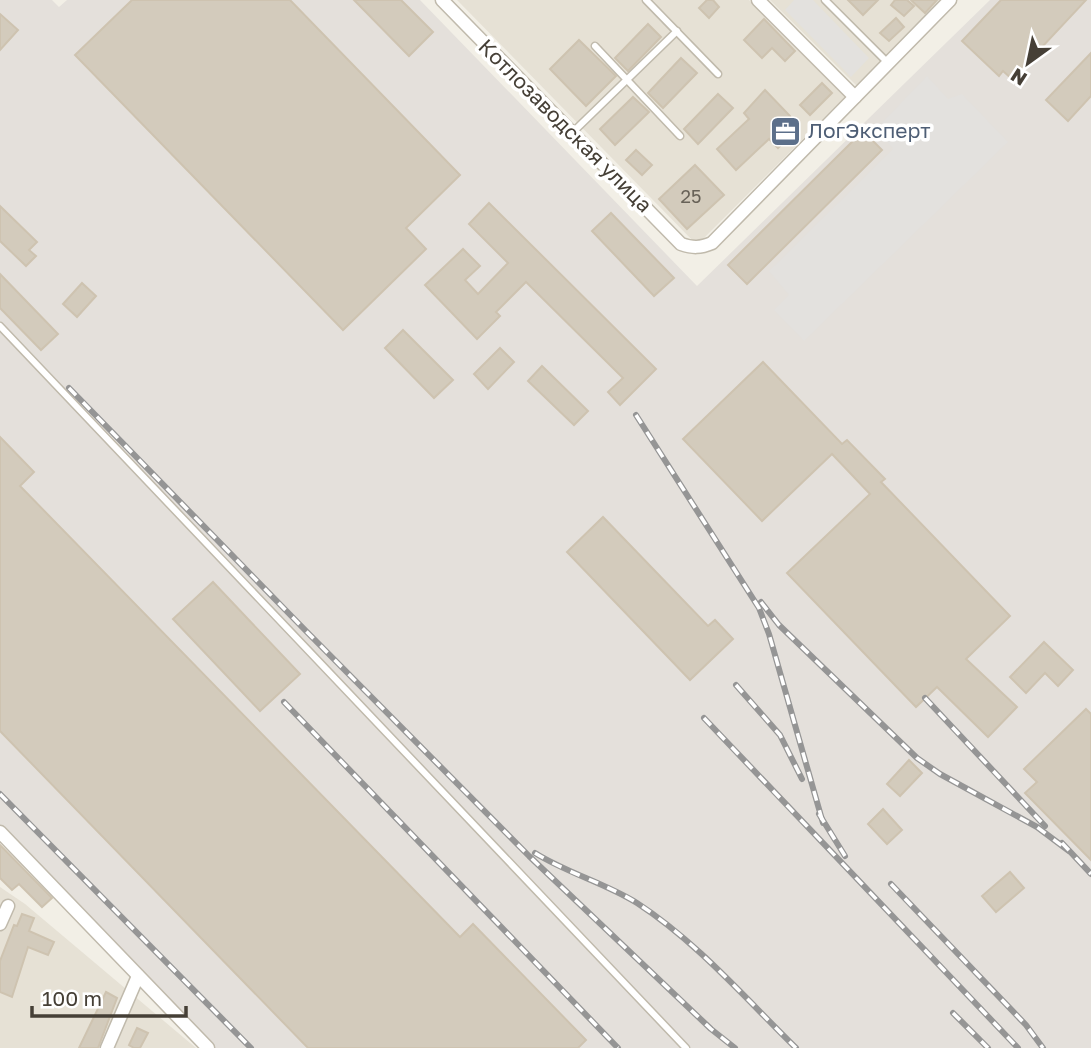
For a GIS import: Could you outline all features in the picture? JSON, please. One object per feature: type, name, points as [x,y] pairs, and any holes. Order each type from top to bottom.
[{"type":"street","name":"Котлозаводская улица","points":[[442,0],[681,244],[692,248],[701,248],[712,243],[855,97]]},
{"type":"street","points":[[758,0],[855,97],[950,0]]},
{"type":"street","points":[[0,832],[208,1048]]},
{"type":"street","points":[[0,924],[8,906]]},
{"type":"street","points":[[107,1048],[138,976]]},
{"type":"lane","points":[[646,0],[719,74]]},
{"type":"lane","points":[[825,0],[888,63]]},
{"type":"lane","points":[[572,133],[677,31]]},
{"type":"lane","points":[[596,46],[680,136]]},
{"type":"lane","points":[[0,326],[686,1048]]},
{"type":"shaded area","points":[[0,0],[52,0],[59,7],[67,0],[420,0],[697,286],[990,0],[1091,0],[1091,1048],[211,1048],[0,830]]},
{"type":"shaded area","points":[[457,0],[749,0],[846,96],[697,245]]},
{"type":"shaded area","points":[[770,0],[940,0],[857,86]]},
{"type":"shaded area","points":[[794,0],[813,0],[869,58],[851,77],[785,10]]},
{"type":"shaded area","points":[[927,76],[948,99],[962,94],[1008,142],[804,341],[774,310],[789,295],[769,271],[893,149],[877,128]]},
{"type":"shaded area","points":[[0,887],[25,904],[196,1048],[0,1048]]},
{"type":"building","points":[[132,0],[290,0],[460,175],[406,228],[426,249],[343,330],[75,55]]},
{"type":"building","points":[[354,0],[401,0],[433,32],[409,56]]},
{"type":"building","points":[[707,0],[713,0],[719,7],[709,18],[699,8]]},
{"type":"building","points":[[848,0],[878,0],[863,15]]},
{"type":"building","points":[[895,0],[907,0],[914,6],[904,16],[891,5]]},
{"type":"building","points":[[911,0],[937,0],[925,13]]},
{"type":"building","points":[[1001,0],[1086,0],[1012,79],[1003,71],[999,76],[962,41]]},
{"type":"building","points":[[0,14],[18,30],[0,50]]},
{"type":"building","points":[[896,18],[904,27],[889,41],[880,33]]},
{"type":"building","points":[[764,19],[795,51],[785,61],[772,48],[762,58],[744,40]]},
{"type":"building","points":[[648,24],[661,37],[628,71],[615,58]]},
{"type":"building","points":[[579,40],[616,76],[586,106],[550,69]]},
{"type":"building","points":[[1091,53],[1091,96],[1068,121],[1046,100]]},
{"type":"building","points":[[681,58],[697,73],[663,108],[648,93]]},
{"type":"building","points":[[822,83],[832,93],[810,115],[800,105]]},
{"type":"building","points":[[765,90],[790,116],[794,126],[789,137],[778,148],[769,139],[736,170],[717,149],[749,119],[744,113]]},
{"type":"building","points":[[718,94],[733,108],[698,144],[684,129]]},
{"type":"building","points":[[633,97],[649,112],[615,145],[600,129]]},
{"type":"building","points":[[863,131],[882,150],[747,284],[728,265]]},
{"type":"building","points":[[636,150],[652,165],[642,175],[626,160]]},
{"type":"building","points":[[695,165],[724,195],[687,229],[659,199]]},
{"type":"building","points":[[489,203],[656,369],[620,405],[608,392],[623,378],[526,282],[496,312],[500,316],[477,339],[425,285],[463,249],[480,266],[465,280],[478,294],[508,263],[469,224]]},
{"type":"building","points":[[0,206],[37,242],[29,250],[36,256],[26,266],[0,241]]},
{"type":"building","points":[[611,213],[674,278],[654,296],[592,231]]},
{"type":"building","points":[[0,274],[58,334],[41,350],[0,308]]},
{"type":"building","points":[[82,283],[96,296],[77,317],[63,304]]},
{"type":"building","points":[[403,330],[453,380],[434,398],[385,348]]},
{"type":"building","points":[[500,348],[514,362],[488,389],[474,374]]},
{"type":"building","points":[[763,362],[842,444],[847,440],[885,479],[881,482],[1010,616],[966,659],[1017,707],[988,737],[937,687],[916,707],[787,573],[870,494],[832,454],[762,521],[683,439]]},
{"type":"building","points":[[542,366],[588,411],[574,425],[528,381]]},
{"type":"building","points":[[0,437],[34,472],[20,486],[460,937],[473,924],[586,1040],[578,1048],[308,1048],[0,731]]},
{"type":"building","points":[[603,517],[708,626],[715,620],[733,639],[690,680],[567,552]]},
{"type":"building","points":[[213,582],[300,674],[260,711],[173,619]]},
{"type":"building","points":[[1044,642],[1073,670],[1058,686],[1045,673],[1026,693],[1010,677]]},
{"type":"building","points":[[1086,709],[1091,714],[1091,860],[1025,793],[1037,782],[1024,769]]},
{"type":"building","points":[[909,760],[922,773],[900,796],[887,784]]},
{"type":"building","points":[[883,809],[902,830],[887,844],[868,824]]},
{"type":"building","points":[[0,845],[52,898],[42,907],[19,884],[12,890],[0,878]]},
{"type":"building","points":[[1010,872],[1024,888],[996,912],[982,896]]},
{"type":"building","points":[[22,914],[34,918],[29,931],[54,942],[48,955],[28,947],[12,997],[0,992],[0,961],[14,925],[17,926]]},
{"type":"building","points":[[106,992],[117,998],[98,1048],[79,1048]]},
{"type":"building","points":[[137,1028],[148,1033],[140,1048],[134,1048],[129,1045]]},
{"type":"railway","points":[[69,388],[529,856],[711,1029],[735,1048]]},
{"type":"railway","points":[[636,415],[759,608],[769,634],[823,823]]},
{"type":"railway","points":[[761,602],[779,625],[917,758],[940,774],[1037,827],[1069,851]]},
{"type":"railway","points":[[736,685],[780,735],[802,779]]},
{"type":"railway","points":[[925,698],[1045,826]]},
{"type":"railway","points":[[284,702],[618,1048]]},
{"type":"railway","points":[[704,718],[1018,1048]]},
{"type":"railway","points":[[0,794],[251,1048]]},
{"type":"railway","points":[[819,814],[845,856]]},
{"type":"railway","points":[[1062,843],[1091,874]]},
{"type":"railway","points":[[535,853],[625,896],[659,918],[720,971],[796,1048]]},
{"type":"railway","points":[[891,884],[1026,1025],[1043,1048]]},
{"type":"railway","points":[[953,1013],[988,1048]]},
{"type":"place","name":"ЛогЭксперт","points":[[785,131]]}]
